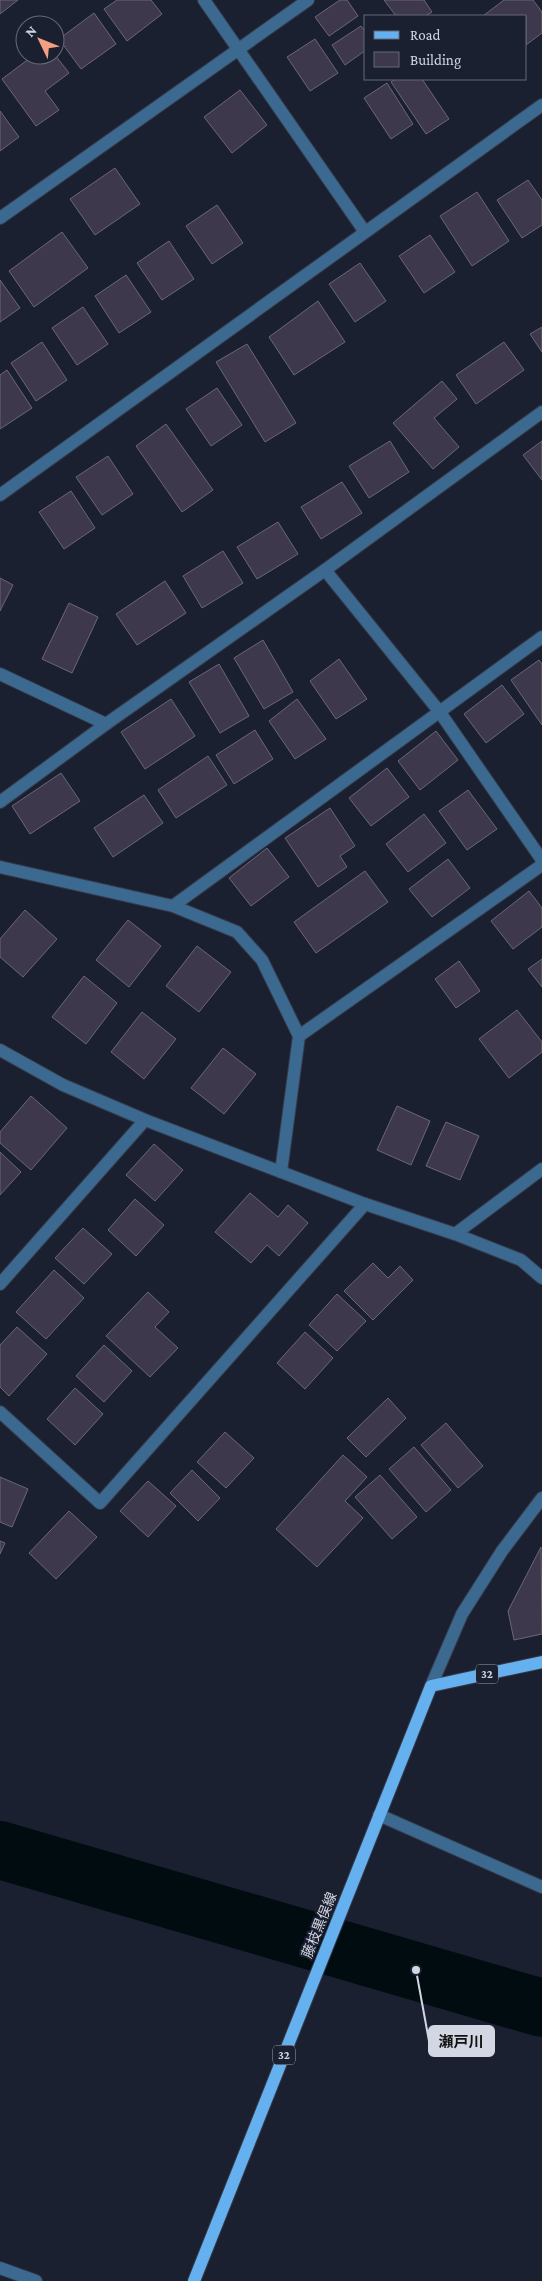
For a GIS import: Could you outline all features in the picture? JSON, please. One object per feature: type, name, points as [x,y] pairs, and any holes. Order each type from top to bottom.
[{"type":"main road","name":"32","points":[[431,1686],[542,1662]]},
{"type":"main road","name":"藤枝黒俣線","points":[[194,2281],[431,1686]]},
{"type":"street","points":[[204,0],[365,232]]},
{"type":"street","points":[[0,218],[308,0]]},
{"type":"street","points":[[0,495],[542,105]]},
{"type":"street","points":[[0,802],[106,724],[325,570],[542,412]]},
{"type":"street","points":[[325,570],[439,711],[542,860]]},
{"type":"street","points":[[173,906],[542,637]]},
{"type":"street","points":[[0,674],[106,724]]},
{"type":"street","points":[[299,1036],[542,865]]},
{"type":"street","points":[[0,867],[173,906],[237,932],[262,960],[299,1036],[281,1172]]},
{"type":"street","points":[[0,1050],[63,1084],[144,1120],[364,1204],[455,1234],[521,1260],[542,1278]]},
{"type":"street","points":[[0,1284],[144,1120]]},
{"type":"street","points":[[455,1234],[542,1169]]},
{"type":"street","points":[[0,1412],[100,1503],[364,1204]]},
{"type":"street","points":[[431,1686],[462,1614],[502,1551],[542,1498]]},
{"type":"street","points":[[379,1815],[542,1887]]},
{"type":"street","points":[[0,2268],[36,2281]]},
{"type":"building","points":[[0,0],[18,0],[0,14]]},
{"type":"building","points":[[117,0],[151,0],[162,14],[127,41],[104,9]]},
{"type":"building","points":[[340,0],[347,0],[358,16],[329,36],[315,17]]},
{"type":"building","points":[[384,0],[424,0],[432,12],[427,15],[395,15]]},
{"type":"building","points":[[504,0],[533,0],[542,12],[542,33],[527,44],[527,15],[484,15]]},
{"type":"building","points":[[94,13],[116,44],[81,69],[65,47],[65,35]]},
{"type":"building","points":[[361,26],[364,30],[364,51],[345,65],[332,45]]},
{"type":"building","points":[[315,39],[338,73],[310,91],[287,57]]},
{"type":"building","points":[[21,65],[63,65],[69,73],[45,91],[59,110],[36,126],[2,79]]},
{"type":"building","points":[[394,80],[423,80],[449,119],[426,134],[391,82]]},
{"type":"building","points":[[387,83],[413,124],[391,139],[364,98]]},
{"type":"building","points":[[240,90],[267,125],[232,153],[204,117]]},
{"type":"building","points":[[0,111],[19,137],[0,151]]},
{"type":"building","points":[[115,168],[140,204],[95,235],[70,199]]},
{"type":"building","points":[[528,180],[542,200],[542,225],[522,238],[497,200]]},
{"type":"building","points":[[477,192],[509,241],[472,266],[440,216]]},
{"type":"building","points":[[217,205],[243,243],[212,264],[186,226]]},
{"type":"building","points":[[62,232],[88,268],[34,307],[9,271]]},
{"type":"building","points":[[430,235],[455,272],[424,293],[399,256]]},
{"type":"building","points":[[169,241],[194,279],[162,300],[137,263]]},
{"type":"building","points":[[360,263],[386,301],[355,322],[329,284]]},
{"type":"building","points":[[126,275],[151,312],[119,333],[95,296]]},
{"type":"building","points":[[0,280],[20,308],[0,322]]},
{"type":"building","points":[[318,301],[345,342],[294,375],[269,337]]},
{"type":"building","points":[[83,307],[108,344],[77,365],[52,328]]},
{"type":"building","points":[[542,327],[542,352],[530,334]]},
{"type":"building","points":[[42,342],[67,380],[36,401],[11,363]]},
{"type":"building","points":[[504,342],[524,370],[476,404],[456,375]]},
{"type":"building","points":[[247,344],[296,423],[265,442],[216,362]]},
{"type":"building","points":[[7,370],[32,408],[0,429],[0,375]]},
{"type":"building","points":[[442,381],[457,399],[434,418],[459,447],[433,469],[393,423]]},
{"type":"building","points":[[217,388],[242,425],[211,446],[186,409]]},
{"type":"building","points":[[166,424],[213,490],[182,512],[136,446]]},
{"type":"building","points":[[390,441],[409,472],[369,498],[349,466]]},
{"type":"building","points":[[542,441],[542,480],[523,455]]},
{"type":"building","points":[[108,456],[133,494],[102,515],[76,477]]},
{"type":"building","points":[[342,482],[362,513],[321,539],[301,507]]},
{"type":"building","points":[[71,491],[95,528],[64,549],[39,512]]},
{"type":"building","points":[[278,522],[298,554],[257,579],[237,547]]},
{"type":"building","points":[[223,551],[243,583],[202,608],[183,576]]},
{"type":"building","points":[[0,578],[13,585],[0,611]]},
{"type":"building","points":[[165,581],[186,613],[137,645],[116,614]]},
{"type":"building","points":[[69,603],[98,617],[72,673],[42,659]]},
{"type":"building","points":[[263,640],[293,692],[264,709],[234,658]]},
{"type":"building","points":[[339,659],[367,699],[336,719],[310,681]]},
{"type":"building","points":[[539,660],[542,664],[542,725],[511,680]]},
{"type":"building","points":[[219,664],[249,716],[220,733],[189,682]]},
{"type":"building","points":[[502,685],[524,714],[486,743],[464,714]]},
{"type":"building","points":[[171,699],[195,736],[145,769],[121,732]]},
{"type":"building","points":[[297,699],[326,739],[295,759],[269,721]]},
{"type":"building","points":[[255,730],[273,759],[234,784],[216,755]]},
{"type":"building","points":[[436,731],[458,760],[420,790],[398,761]]},
{"type":"building","points":[[208,756],[227,785],[176,818],[158,790]]},
{"type":"building","points":[[387,768],[409,797],[371,826],[349,798]]},
{"type":"building","points":[[61,773],[80,801],[30,834],[12,806]]},
{"type":"building","points":[[468,790],[497,829],[467,850],[439,811]]},
{"type":"building","points":[[144,795],[163,823],[113,857],[94,828]]},
{"type":"building","points":[[330,808],[355,846],[340,856],[347,867],[318,887],[285,838]]},
{"type":"building","points":[[424,814],[446,843],[408,872],[386,844]]},
{"type":"building","points":[[267,848],[289,877],[251,906],[229,878]]},
{"type":"building","points":[[448,859],[470,888],[432,917],[409,889]]},
{"type":"building","points":[[365,871],[388,902],[316,953],[294,922]]},
{"type":"building","points":[[529,891],[542,908],[542,927],[513,949],[491,921]]},
{"type":"building","points":[[25,910],[57,939],[23,977],[0,957],[0,939]]},
{"type":"building","points":[[128,920],[161,946],[129,987],[96,960]]},
{"type":"building","points":[[197,946],[231,972],[199,1012],[166,986]]},
{"type":"building","points":[[542,959],[542,987],[528,969]]},
{"type":"building","points":[[459,961],[480,991],[456,1008],[435,979]]},
{"type":"building","points":[[84,976],[117,1003],[86,1044],[52,1017]]},
{"type":"building","points":[[517,1010],[542,1042],[542,1052],[509,1078],[479,1039]]},
{"type":"building","points":[[142,1012],[176,1039],[144,1079],[111,1052]]},
{"type":"building","points":[[223,1048],[256,1074],[224,1114],[191,1088]]},
{"type":"building","points":[[31,1096],[67,1128],[31,1170],[0,1143],[0,1132]]},
{"type":"building","points":[[397,1106],[430,1121],[411,1165],[377,1150]]},
{"type":"building","points":[[446,1122],[479,1136],[460,1180],[426,1166]]},
{"type":"building","points":[[154,1144],[183,1170],[155,1201],[126,1175]]},
{"type":"building","points":[[0,1152],[21,1172],[0,1195]]},
{"type":"building","points":[[250,1193],[278,1217],[288,1205],[308,1223],[279,1256],[267,1245],[251,1263],[215,1232]]},
{"type":"building","points":[[135,1199],[164,1225],[136,1256],[108,1230]]},
{"type":"building","points":[[83,1228],[112,1254],[84,1284],[55,1258]]},
{"type":"building","points":[[373,1263],[388,1278],[400,1266],[413,1280],[373,1320],[344,1291]]},
{"type":"building","points":[[54,1270],[84,1298],[46,1339],[16,1312]]},
{"type":"building","points":[[148,1292],[169,1312],[155,1327],[178,1348],[150,1377],[106,1336]]},
{"type":"building","points":[[337,1294],[366,1321],[337,1351],[309,1325]]},
{"type":"building","points":[[17,1327],[47,1354],[9,1396],[0,1387],[0,1345]]},
{"type":"building","points":[[305,1332],[333,1358],[305,1389],[277,1363]]},
{"type":"building","points":[[104,1345],[132,1371],[104,1402],[76,1376]]},
{"type":"building","points":[[75,1388],[103,1414],[75,1445],[47,1419]]},
{"type":"building","points":[[388,1398],[406,1418],[366,1457],[347,1438]]},
{"type":"building","points":[[446,1423],[483,1466],[458,1488],[421,1445]]},
{"type":"building","points":[[225,1432],[254,1458],[226,1488],[197,1462]]},
{"type":"building","points":[[414,1447],[451,1490],[426,1512],[389,1469]]},
{"type":"building","points":[[343,1455],[367,1477],[345,1501],[363,1518],[317,1567],[276,1529]]},
{"type":"building","points":[[192,1470],[220,1498],[198,1521],[170,1493]]},
{"type":"building","points":[[380,1475],[417,1517],[392,1539],[355,1497]]},
{"type":"building","points":[[0,1477],[28,1489],[12,1527],[0,1522]]},
{"type":"building","points":[[148,1481],[176,1506],[148,1537],[120,1511]]},
{"type":"building","points":[[69,1511],[97,1537],[56,1579],[29,1553]]},
{"type":"building","points":[[0,1541],[5,1543],[0,1554]]},
{"type":"building","points":[[541,1547],[542,1634],[514,1640],[508,1611]]},
{"type":"waterway","points":[[0,1850],[542,2008]]},
{"type":"place","name":"瀬戸川","points":[[416,1970]]}]
